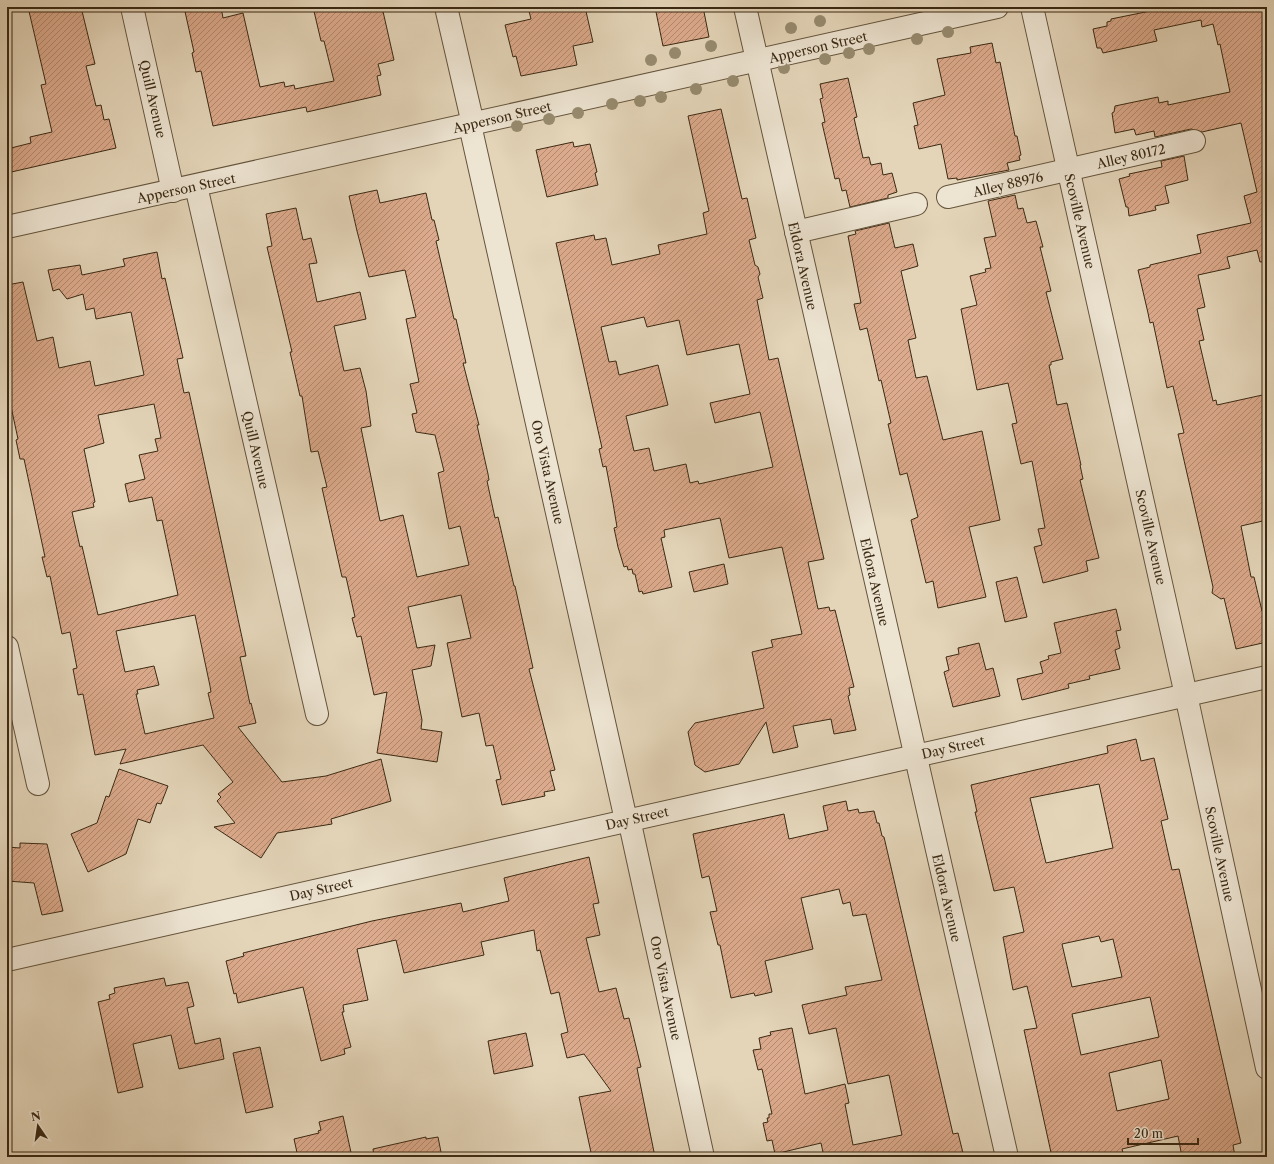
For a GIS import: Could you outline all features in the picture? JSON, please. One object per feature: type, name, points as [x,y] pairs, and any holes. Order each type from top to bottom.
[{"type":"street","name":"Quill Avenue","points":[[132,7],[174,191]]},
{"type":"street","name":"Oro Vista Avenue","points":[[446,7],[703,1157]]},
{"type":"street","name":"Eldora Avenue","points":[[745,7],[756,61],[1007,1157]]},
{"type":"street","name":"Apperson Street","points":[[7,228],[997,7]]},
{"type":"street","name":"Scoville Avenue","points":[[1032,7],[1186,695],[1267,1068]]},
{"type":"street","name":"Alley 80172","points":[[1069,170],[1194,141]]},
{"type":"street","name":"Alley 88976","points":[[948,197],[1069,170]]},
{"type":"street","name":"Quill Avenue","points":[[196,186],[317,714]]},
{"type":"street","points":[[796,232],[916,204]]},
{"type":"street","points":[[7,647],[38,784]]},
{"type":"street","name":"Day Street","points":[[7,960],[1267,677]]},
{"type":"building","points":[[28,7],[81,7],[95,64],[86,66],[96,106],[101,105],[104,120],[109,119],[116,148],[7,173],[7,149],[31,143],[30,137],[52,132],[41,85],[46,84]]},
{"type":"building","points":[[184,7],[221,7],[223,18],[243,13],[260,87],[284,82],[285,87],[294,85],[295,89],[334,81],[324,41],[321,41],[313,7],[382,7],[394,60],[378,64],[381,75],[377,76],[381,95],[307,112],[306,107],[213,126],[201,71],[196,72],[192,53],[194,52]]},
{"type":"building","points":[[528,7],[585,7],[593,42],[573,46],[577,65],[521,76],[516,56],[513,57],[505,25],[531,19]]},
{"type":"building","points":[[655,7],[703,7],[709,37],[663,46]]},
{"type":"building","points":[[1170,7],[1267,7],[1267,261],[1260,262],[1257,250],[1227,257],[1230,268],[1198,275],[1205,307],[1197,309],[1204,340],[1199,341],[1213,401],[1216,400],[1217,405],[1267,394],[1267,520],[1241,526],[1251,577],[1254,577],[1262,611],[1267,610],[1267,642],[1236,649],[1224,598],[1221,599],[1212,593],[1213,587],[1178,434],[1184,433],[1173,386],[1167,388],[1153,322],[1150,323],[1138,270],[1150,267],[1150,265],[1201,253],[1197,235],[1251,223],[1244,196],[1257,192],[1241,123],[1202,132],[1191,129],[1155,137],[1154,131],[1136,135],[1134,129],[1115,133],[1112,113],[1114,112],[1115,106],[1158,97],[1159,103],[1168,101],[1168,105],[1230,92],[1220,44],[1218,45],[1213,24],[1202,27],[1201,20],[1154,30],[1157,41],[1103,53],[1101,48],[1097,48],[1093,29],[1107,26],[1107,22],[1111,21],[1111,19]]},
{"type":"building","points":[[992,43],[996,63],[1000,62],[1015,136],[1017,136],[1021,155],[1019,156],[1020,160],[1007,163],[1009,170],[957,180],[957,178],[948,179],[941,144],[919,149],[914,126],[918,125],[913,103],[945,95],[937,59],[971,53],[970,47]]},
{"type":"building","points":[[848,78],[857,117],[854,118],[863,158],[869,157],[871,165],[881,163],[883,175],[892,173],[897,192],[888,195],[888,198],[850,207],[846,190],[842,191],[839,178],[835,179],[822,123],[825,122],[820,99],[823,98],[820,84]]},
{"type":"building","points":[[721,109],[742,199],[747,198],[756,238],[749,240],[755,265],[758,267],[760,274],[758,277],[763,298],[757,300],[769,360],[778,358],[824,559],[808,562],[818,609],[829,607],[830,611],[835,610],[854,687],[849,688],[850,695],[848,696],[856,730],[834,734],[831,719],[793,726],[798,747],[773,753],[766,722],[739,764],[705,772],[695,765],[688,732],[695,723],[764,708],[752,652],[773,647],[771,640],[802,634],[782,547],[729,558],[720,518],[664,530],[665,537],[661,538],[672,587],[643,594],[642,591],[639,592],[635,574],[633,574],[632,569],[628,570],[627,566],[624,567],[618,547],[614,528],[617,527],[606,466],[603,467],[599,449],[602,448],[556,243],[594,235],[595,240],[606,238],[612,265],[660,254],[658,245],[707,234],[703,213],[709,211],[688,116]],"holes":[[[644,317],[647,327],[679,320],[687,355],[739,344],[750,394],[710,403],[715,423],[760,412],[773,467],[699,484],[698,481],[690,483],[686,464],[654,471],[649,448],[634,451],[626,416],[668,405],[658,365],[619,375],[616,361],[609,362],[601,327]]]},
{"type":"building","points":[[573,142],[574,147],[590,144],[597,172],[595,173],[598,185],[547,197],[536,150]]},
{"type":"building","points":[[1184,156],[1188,180],[1165,186],[1169,203],[1155,206],[1156,210],[1129,216],[1128,207],[1126,207],[1119,179],[1130,176],[1129,174],[1162,167],[1161,161]]},
{"type":"building","points":[[377,190],[380,203],[426,193],[432,220],[434,220],[439,240],[436,241],[454,319],[456,319],[466,363],[463,363],[479,425],[477,425],[488,474],[489,480],[487,481],[495,518],[498,517],[515,586],[533,668],[529,669],[555,770],[550,771],[555,790],[544,792],[545,796],[502,805],[496,780],[501,779],[493,745],[486,746],[479,713],[462,717],[447,643],[471,638],[461,595],[408,607],[417,648],[435,645],[431,666],[412,670],[422,720],[421,729],[442,732],[437,762],[377,753],[387,692],[374,695],[361,636],[357,637],[352,618],[355,617],[346,577],[342,577],[322,488],[327,487],[318,451],[311,452],[302,396],[300,396],[290,352],[292,352],[267,247],[272,246],[266,214],[296,208],[303,240],[311,238],[317,263],[309,264],[317,302],[360,292],[366,319],[334,326],[344,371],[360,368],[366,391],[371,426],[361,428],[380,521],[403,515],[417,577],[469,565],[460,526],[449,529],[438,473],[444,471],[435,435],[416,432],[412,414],[417,413],[410,384],[419,382],[406,319],[416,317],[405,270],[369,277],[357,231],[349,196]]},
{"type":"building","points":[[1015,195],[1018,209],[1023,208],[1027,223],[1036,221],[1043,247],[1040,247],[1051,291],[1046,292],[1063,359],[1051,362],[1051,365],[1049,365],[1057,405],[1067,403],[1081,465],[1083,479],[1080,480],[1099,558],[1086,561],[1088,571],[1043,583],[1034,547],[1042,545],[1038,529],[1045,528],[1032,461],[1021,464],[1012,424],[1017,423],[1008,383],[977,390],[961,309],[977,305],[970,276],[986,272],[985,269],[991,268],[984,238],[996,236],[988,201]]},
{"type":"building","points":[[889,223],[895,248],[913,244],[918,266],[901,271],[916,338],[908,340],[916,378],[927,376],[943,440],[982,431],[1000,520],[969,527],[986,597],[938,608],[933,581],[926,583],[911,520],[918,517],[907,473],[900,475],[888,424],[891,423],[881,380],[879,381],[867,328],[860,330],[854,304],[861,303],[848,236],[856,234],[855,231]]},
{"type":"building","points":[[157,252],[162,279],[165,278],[183,358],[177,359],[184,393],[189,392],[246,656],[240,657],[250,704],[251,703],[256,723],[238,727],[282,782],[326,776],[381,759],[391,801],[331,819],[332,824],[277,833],[261,858],[214,827],[235,823],[217,801],[221,797],[218,794],[233,782],[203,745],[120,764],[126,749],[95,755],[83,694],[78,695],[73,669],[77,668],[70,632],[62,634],[50,576],[47,577],[42,557],[45,557],[24,459],[20,459],[16,440],[18,439],[7,388],[7,285],[23,282],[37,341],[53,337],[59,368],[90,361],[95,386],[144,375],[131,312],[96,319],[94,308],[86,310],[83,294],[67,299],[59,289],[53,291],[48,270],[80,265],[82,275],[125,266],[123,259]],"holes":[[[154,404],[161,438],[155,439],[158,451],[139,455],[145,479],[125,484],[129,502],[152,497],[157,521],[162,520],[178,595],[98,615],[82,546],[80,547],[72,512],[94,507],[93,503],[95,502],[84,449],[104,443],[98,415]],[[195,615],[210,686],[211,692],[208,693],[214,718],[145,734],[136,694],[138,694],[137,690],[159,685],[154,666],[125,672],[116,631]]]},
{"type":"building","points":[[724,564],[728,584],[694,592],[689,572]]},
{"type":"building","points":[[1017,577],[1027,617],[1005,622],[996,582]]},
{"type":"building","points":[[1116,609],[1121,630],[1116,631],[1120,648],[1115,650],[1120,669],[1089,676],[1090,679],[1068,684],[1069,688],[1022,700],[1017,679],[1043,673],[1040,662],[1049,659],[1048,656],[1061,653],[1054,623]]},
{"type":"building","points":[[979,643],[986,670],[993,668],[1000,696],[953,707],[944,672],[949,670],[946,657],[959,654],[958,648]]},
{"type":"building","points":[[1136,739],[1141,761],[1154,758],[1168,819],[1161,821],[1172,870],[1179,869],[1241,1143],[1233,1145],[1235,1157],[1182,1157],[1178,1136],[1122,1149],[1124,1157],[1052,1157],[1024,1030],[1037,1028],[1027,986],[1013,990],[1003,937],[1024,932],[1014,887],[994,891],[975,812],[977,812],[971,785],[1108,753],[1107,746]],"holes":[[[1099,784],[1113,848],[1046,863],[1030,798]],[[1099,936],[1101,942],[1113,939],[1122,977],[1072,987],[1062,944]],[[1150,997],[1159,1037],[1081,1055],[1072,1014]],[[1161,1060],[1169,1099],[1117,1111],[1109,1073]]]},
{"type":"building","points":[[119,769],[168,786],[161,804],[157,803],[150,823],[138,819],[126,854],[88,872],[71,834],[97,823],[106,796],[109,797]]},
{"type":"building","points":[[846,801],[848,811],[858,809],[859,813],[874,811],[882,836],[884,837],[953,1134],[958,1133],[964,1157],[824,1157],[821,1143],[775,1154],[772,1140],[767,1141],[763,1123],[768,1122],[767,1118],[769,1118],[769,1114],[772,1114],[762,1069],[758,1070],[753,1050],[761,1049],[759,1038],[771,1035],[770,1032],[792,1028],[805,1094],[845,1084],[849,1103],[845,1104],[853,1145],[902,1135],[889,1075],[848,1084],[836,1028],[809,1034],[802,1005],[847,995],[845,987],[882,980],[866,914],[853,916],[850,902],[843,904],[839,889],[801,898],[813,949],[765,961],[772,992],[755,996],[754,993],[731,998],[720,945],[718,945],[710,912],[717,911],[709,876],[702,878],[693,834],[784,814],[789,839],[828,830],[823,806]]},
{"type":"building","points":[[20,843],[47,844],[63,911],[42,915],[34,883],[7,881],[7,847],[20,848]]},
{"type":"building","points":[[589,857],[599,903],[593,904],[600,935],[586,938],[599,992],[616,988],[624,1019],[629,1018],[641,1067],[637,1068],[655,1157],[592,1157],[579,1097],[611,1091],[584,1054],[567,1058],[561,1034],[568,1032],[559,992],[551,994],[540,950],[537,951],[534,930],[481,942],[484,955],[404,973],[396,940],[357,949],[368,1000],[343,1005],[344,1012],[342,1012],[351,1047],[344,1049],[345,1054],[321,1061],[303,987],[238,1003],[236,993],[234,994],[226,961],[244,956],[243,953],[372,921],[461,903],[463,912],[509,901],[504,878]]},
{"type":"building","points":[[164,978],[166,986],[188,982],[194,1006],[187,1008],[195,1044],[220,1038],[224,1059],[179,1069],[171,1035],[133,1044],[143,1087],[118,1093],[98,1002],[110,999],[109,995],[115,993],[114,988]]},
{"type":"building","points":[[526,1033],[533,1066],[494,1074],[488,1041]]},
{"type":"building","points":[[260,1047],[273,1107],[246,1113],[233,1053]]},
{"type":"building","points":[[343,1116],[352,1157],[298,1157],[294,1139],[319,1133],[318,1131],[321,1130],[319,1122]]},
{"type":"building","points":[[426,1137],[426,1139],[438,1137],[442,1157],[374,1157],[373,1149]]}]
